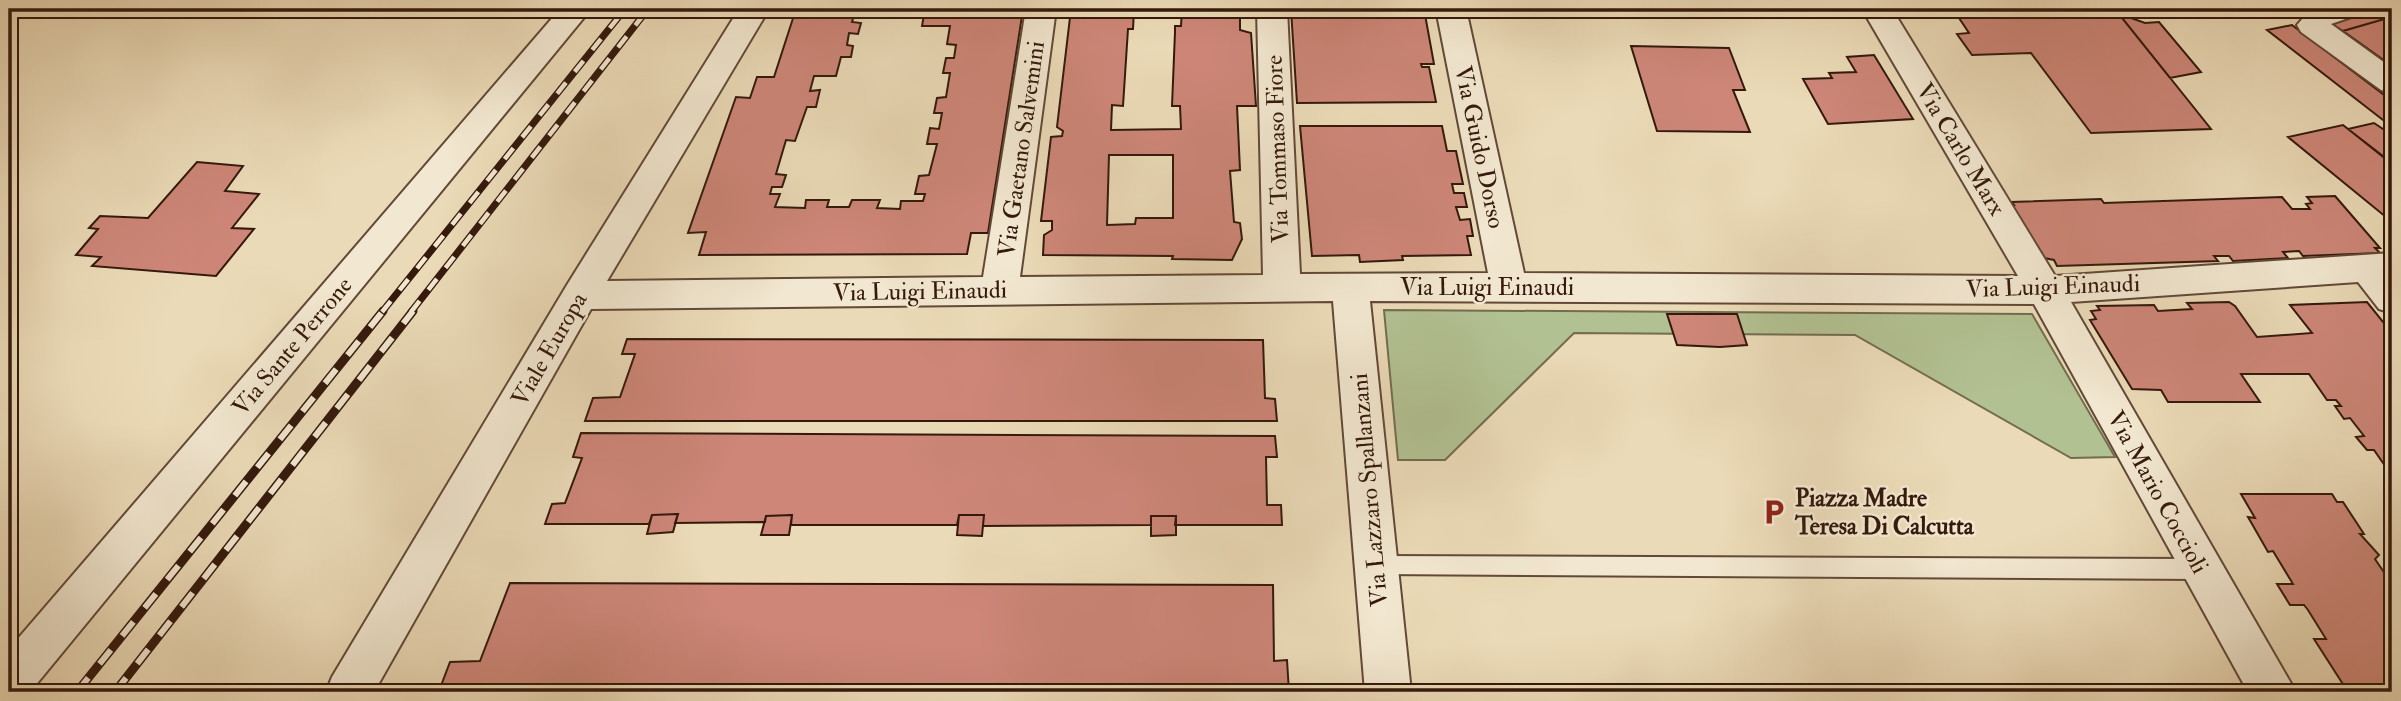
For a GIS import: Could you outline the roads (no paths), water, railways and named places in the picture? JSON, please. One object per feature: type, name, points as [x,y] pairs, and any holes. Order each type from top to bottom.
[{"type":"street","name":"Via Sante Perrone","points":[[9,683],[576,9]]},
{"type":"street","name":"Viale Europa","points":[[349,692],[580,295],[754,9]]},
{"type":"street","name":"Via Gaetano Salvemini","points":[[1000,290],[1041,9]]},
{"type":"street","name":"Via Tommaso Fiore","points":[[1272,9],[1282,288]]},
{"type":"street","name":"Via Guido Dorso","points":[[1451,9],[1509,286]]},
{"type":"street","name":"Via Carlo Marx","points":[[1877,9],[2045,290]]},
{"type":"street","points":[[2346,9],[2320,17],[2312,25],[2392,83]]},
{"type":"street","name":"Via Luigi Einaudi","points":[[580,295],[1509,286],[2045,290],[2379,266]]},
{"type":"street","points":[[2379,266],[2392,299]]},
{"type":"street","name":"Via Lazzaro Spallanzani","points":[[1350,289],[1388,692]]},
{"type":"street","name":"Via Mario Coccioli","points":[[2045,290],[2273,692]]},
{"type":"lane","points":[[1376,565],[2201,569]]},
{"type":"railway","points":[[382,312],[625,9]]},
{"type":"railway","points":[[411,312],[648,9]]},
{"type":"railway","points":[[77,692],[383,311]]},
{"type":"railway","points":[[115,692],[413,311]]},
{"type":"place","name":"Piazza Madre Teresa Di Calcutta","points":[[1774,512]]}]
